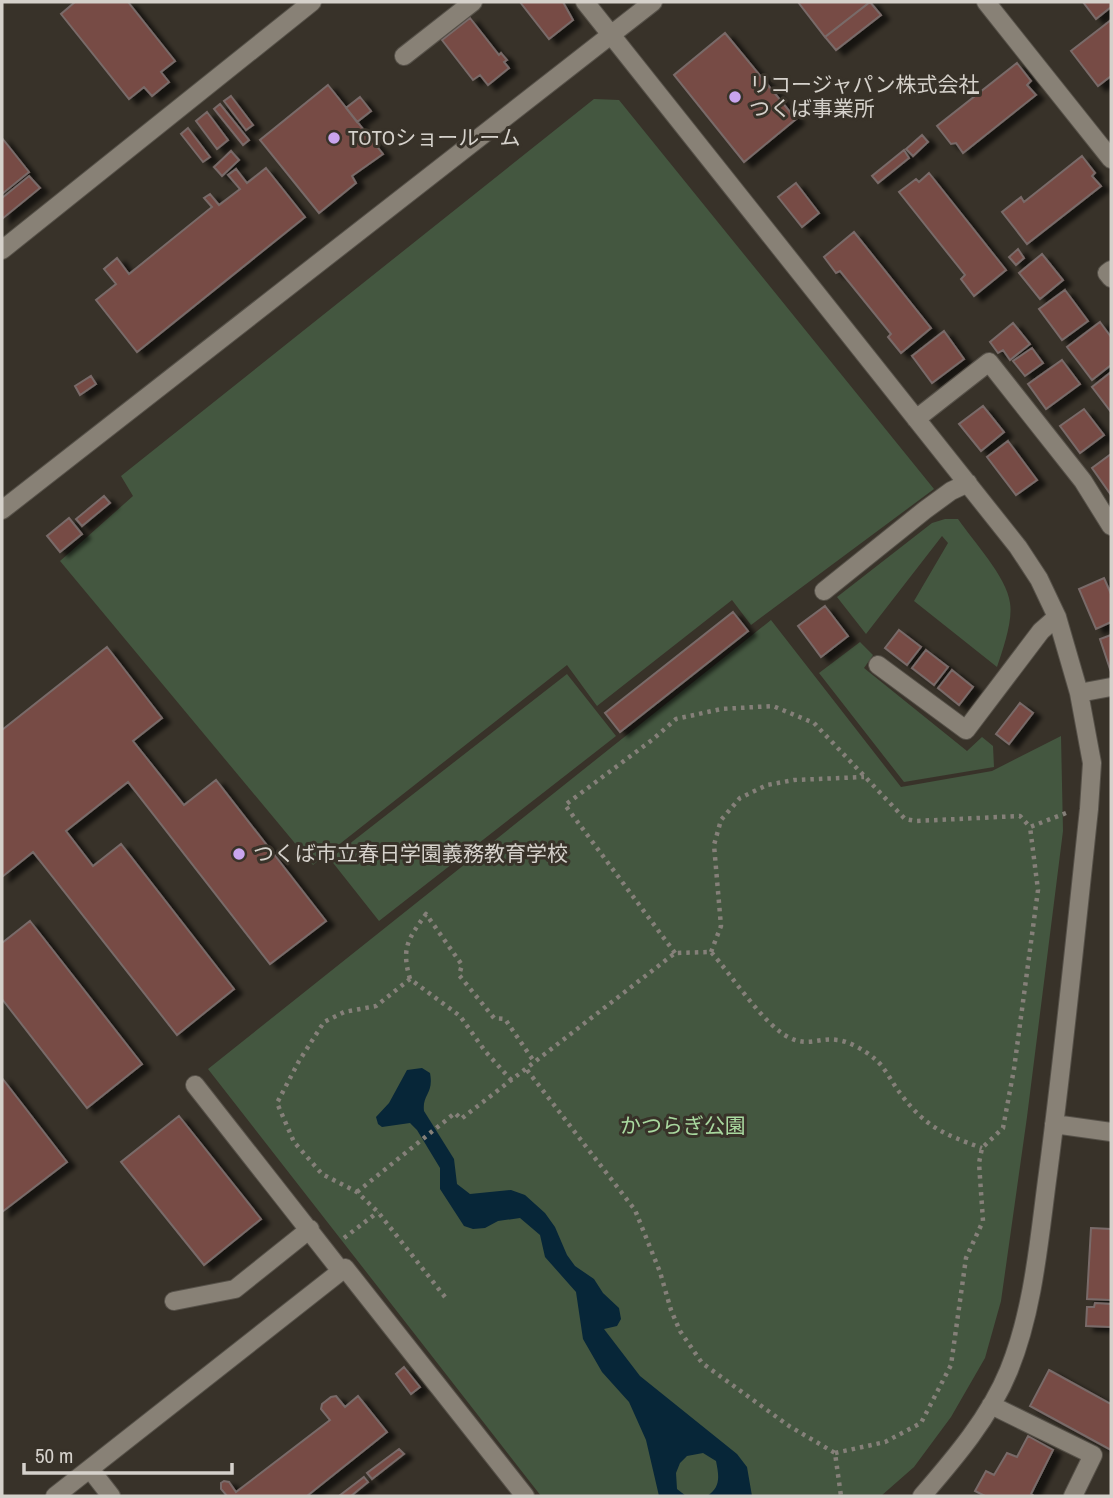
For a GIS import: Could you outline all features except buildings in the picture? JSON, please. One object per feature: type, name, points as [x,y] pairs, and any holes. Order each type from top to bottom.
[{"type":"street","points":[[2,250],[312,2]]},
{"type":"street","points":[[404,56],[473,2]]},
{"type":"street","points":[[585,2],[1018,547],[1057,617],[1079,693],[1092,763],[1090,798],[1054,1124],[1032,1291],[1009,1370],[991,1405],[922,1496]]},
{"type":"street","points":[[2,510],[653,2]]},
{"type":"street","points":[[986,2],[1111,159]]},
{"type":"street","points":[[1111,270],[1107,273],[1111,278]]},
{"type":"street","points":[[916,419],[989,362],[1083,481],[1111,526]]},
{"type":"street","points":[[824,591],[925,510],[951,491],[968,484]]},
{"type":"street","points":[[878,665],[966,730],[1041,631],[1057,617]]},
{"type":"street","points":[[1079,693],[1111,687]]},
{"type":"street","points":[[195,1085],[341,1271]]},
{"type":"street","points":[[1054,1124],[1111,1132]]},
{"type":"street","points":[[174,1301],[234,1289],[310,1229]]},
{"type":"street","points":[[55,1496],[345,1268],[525,1496]]},
{"type":"street","points":[[991,1405],[1093,1455],[1073,1496]]},
{"type":"street","points":[[90,1469],[111,1496]]},
{"type":"path","points":[[527,1070],[635,1210],[680,1331],[702,1363],[780,1420],[835,1453],[885,1442],[921,1423],[951,1365],[966,1258],[983,1221],[979,1163],[982,1148],[1003,1128],[1011,1093],[1038,890],[1030,827],[1020,816],[916,821],[905,819],[814,723],[773,706],[721,709],[676,719],[565,804],[675,953]]},
{"type":"path","points":[[711,952],[722,926],[714,845],[722,820],[740,798],[767,785],[794,780],[864,776]]},
{"type":"path","points":[[1030,827],[1070,812]]},
{"type":"path","points":[[512,1081],[485,1051],[460,1016],[410,979],[406,966],[407,940],[426,915],[462,965],[458,975],[494,1018],[505,1019],[535,1063]]},
{"type":"path","points":[[711,952],[748,999],[781,1032],[809,1044],[837,1040],[853,1046],[876,1060],[923,1121],[941,1133],[982,1148]]},
{"type":"path","points":[[357,1192],[455,1112],[461,1119],[675,953],[711,952]]},
{"type":"path","points":[[410,979],[376,1006],[344,1012],[324,1022],[277,1103],[293,1142],[322,1174],[357,1192],[379,1212],[445,1297]]},
{"type":"path","points":[[328,1254],[346,1235],[379,1212]]},
{"type":"path","points":[[835,1453],[841,1496]]},
{"type":"green space","points":[[594,99],[619,100],[934,489],[751,625],[732,600],[597,706],[567,665],[313,865],[60,561],[133,496],[121,476]]},
{"type":"green space","points":[[958,519],[996,571],[1008,593],[1010,618],[997,667],[914,601],[948,543],[942,536],[866,634],[837,597],[932,523]]},
{"type":"green space","name":"かつらぎ公園","points":[[771,620],[901,787],[992,771],[1061,736],[1063,831],[1001,1301],[985,1358],[951,1417],[914,1467],[881,1496],[541,1496],[208,1069]]},
{"type":"green space","points":[[860,642],[873,655],[864,668],[967,751],[982,737],[993,746],[994,767],[904,782],[819,673]]},
{"type":"green space","points":[[567,674],[616,736],[379,921],[330,859]]},
{"type":"water","points":[[422,1068],[430,1073],[431,1080],[424,1111],[454,1159],[457,1184],[470,1194],[511,1190],[525,1195],[545,1213],[575,1266],[594,1279],[603,1293],[619,1308],[621,1319],[617,1326],[604,1329],[640,1376],[737,1454],[747,1467],[752,1496],[707,1496],[717,1485],[718,1472],[716,1461],[703,1453],[687,1456],[676,1473],[677,1489],[686,1496],[659,1496],[646,1440],[629,1402],[602,1372],[583,1339],[576,1292],[545,1257],[540,1235],[520,1218],[498,1221],[485,1228],[473,1229],[464,1226],[440,1189],[440,1168],[417,1130],[410,1123],[382,1127],[378,1124],[376,1117],[389,1103],[407,1070]]},
{"type":"place","name":"リコージャパン株式会社 つくば事業所","points":[[735,97]]},
{"type":"place","name":"TOTOショールーム","points":[[334,138]]},
{"type":"place","name":"つくば市立春日学園義務教育学校","points":[[239,854]]}]
